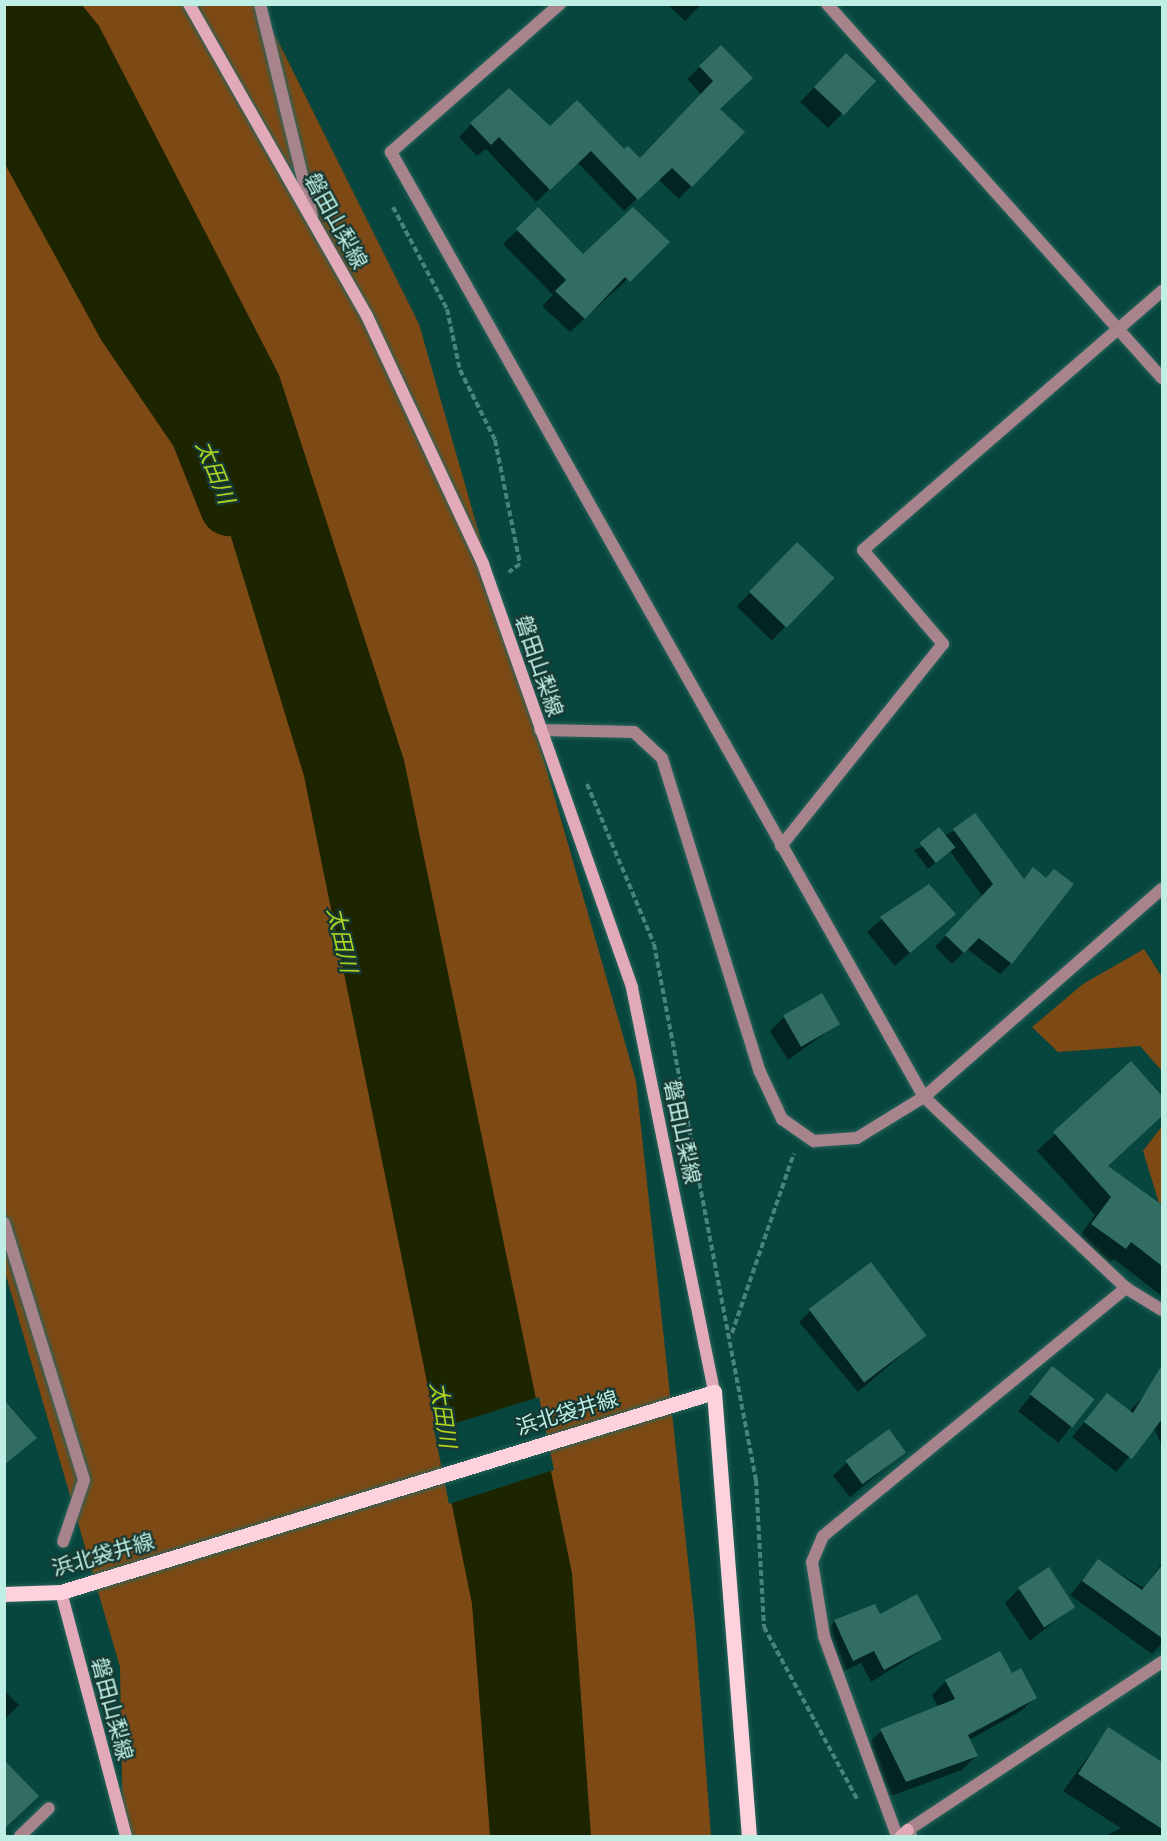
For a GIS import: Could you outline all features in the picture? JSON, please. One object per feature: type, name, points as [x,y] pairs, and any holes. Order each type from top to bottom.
[{"type":"main road","name":"磐田山梨線","points":[[189,4],[314,219],[367,316],[483,564],[632,988],[706,1338],[714,1392]]},
{"type":"main road","name":"浜北袋井線","points":[[4,1594],[61,1592],[714,1392]]},
{"type":"main road","points":[[714,1392],[749,1836]]},
{"type":"main road","name":"磐田山梨線","points":[[61,1592],[126,1836]]},
{"type":"street","points":[[260,4],[314,219]]},
{"type":"street","points":[[560,4],[391,152],[924,1097],[1126,1288],[1162,1310]]},
{"type":"street","points":[[827,4],[1162,378]]},
{"type":"street","points":[[781,846],[943,644],[863,550],[1162,291]]},
{"type":"street","points":[[540,730],[634,732],[662,758],[760,1072],[782,1119],[814,1141],[857,1138],[924,1097],[1162,889]]},
{"type":"street","points":[[4,1223],[84,1480],[63,1542]]},
{"type":"street","points":[[897,1836],[824,1636],[812,1562],[823,1536],[1126,1288]]},
{"type":"street","points":[[907,1834],[1162,1662]]},
{"type":"street","points":[[20,1836],[49,1808]]},
{"type":"path","points":[[388,198],[447,309],[460,370],[495,440],[520,564],[509,570],[513,581]]},
{"type":"path","points":[[706,1338],[732,1335],[795,1153]]},
{"type":"path","points":[[778,1652],[857,1799]]},
{"type":"shaded area","points":[[5,5],[260,5],[419,324],[636,1081],[695,1625],[711,1836],[123,1836],[120,1667],[5,1272]]},
{"type":"shaded area","points":[[1144,949],[1162,977],[1162,1071],[1140,1046],[1058,1052],[1032,1027],[1083,984]]},
{"type":"shaded area","points":[[1162,1126],[1162,1202],[1159,1203],[1143,1151]]},
{"type":"water","points":[[4,5],[82,5],[99,26],[279,375],[404,760],[572,1573],[591,1836],[490,1836],[472,1604],[304,776],[199,432],[5,135]]},
{"type":"pier","points":[[539,1397],[554,1470],[449,1504],[434,1430]]},
{"type":"building","points":[[721,45],[753,78],[720,109],[745,132],[692,187],[672,168],[638,200],[591,151],[550,190],[499,137],[491,145],[470,123],[509,88],[550,126],[577,100],[624,149],[628,146],[640,158],[713,81],[699,66]]},
{"type":"building","points":[[846,53],[876,81],[844,115],[814,87]]},
{"type":"building","points":[[538,207],[583,254],[633,207],[670,242],[630,282],[625,277],[585,319],[555,291],[566,280],[516,229]]},
{"type":"building","points":[[797,542],[834,578],[786,628],[749,592]]},
{"type":"building","points":[[975,813],[1024,879],[1033,867],[1046,878],[1054,869],[1074,884],[1012,964],[979,938],[964,953],[945,935],[993,884],[953,829]]},
{"type":"building","points":[[939,827],[955,847],[936,863],[920,843]]},
{"type":"building","points":[[929,884],[956,914],[910,953],[880,917]]},
{"type":"building","points":[[822,993],[840,1024],[801,1047],[783,1016]]},
{"type":"building","points":[[1131,1061],[1162,1096],[1162,1116],[1108,1166],[1162,1205],[1162,1266],[1131,1242],[1126,1249],[1091,1224],[1111,1197],[1053,1132]]},
{"type":"building","points":[[871,1262],[926,1335],[864,1382],[809,1309]]},
{"type":"building","points":[[1162,1365],[1162,1419],[1132,1459],[1084,1422],[1107,1393],[1133,1413]]},
{"type":"building","points":[[1052,1366],[1095,1399],[1072,1428],[1030,1394]]},
{"type":"building","points":[[4,1400],[37,1438],[4,1465]]},
{"type":"building","points":[[889,1429],[906,1452],[862,1484],[845,1461]]},
{"type":"building","points":[[1098,1559],[1142,1590],[1162,1565],[1162,1638],[1082,1581]]},
{"type":"building","points":[[1049,1567],[1075,1607],[1044,1627],[1018,1587]]},
{"type":"building","points":[[917,1594],[942,1639],[884,1670],[874,1651],[853,1661],[834,1620],[875,1604],[880,1614]]},
{"type":"building","points":[[1000,1651],[1012,1673],[1021,1668],[1037,1698],[968,1735],[978,1756],[906,1782],[880,1729],[955,1699],[945,1680]]},
{"type":"building","points":[[1108,1727],[1162,1762],[1162,1829],[1078,1774]]},
{"type":"building","points":[[4,1760],[39,1796],[4,1829]]},
{"type":"waterway","name":"太田川","points":[[4,102],[126,325],[199,432],[229,507]]}]
